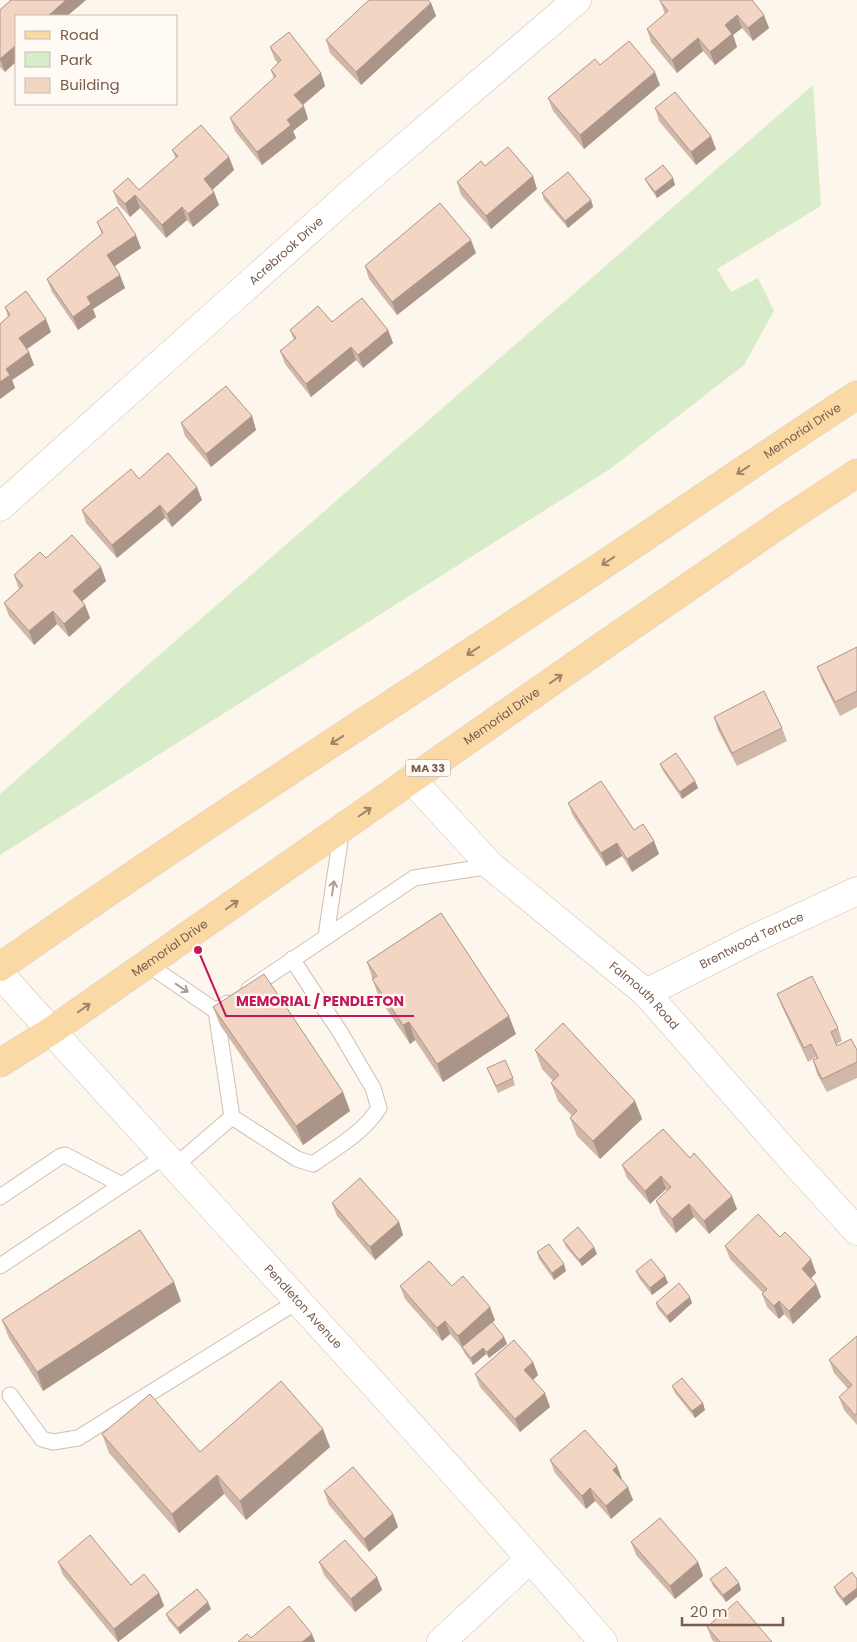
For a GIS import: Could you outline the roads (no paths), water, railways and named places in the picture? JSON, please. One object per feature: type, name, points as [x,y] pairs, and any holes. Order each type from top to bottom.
[{"type":"main road","name":"Memorial Drive","points":[[0,967],[279,777],[559,594],[764,455],[857,395]]},
{"type":"main road","name":"Memorial Drive","points":[[0,1064],[51,1031],[771,530],[857,473]]},
{"type":"street","name":"Acrebrook Drive","points":[[0,507],[345,198],[576,0]]},
{"type":"street","name":"Falmouth Road","points":[[412,779],[491,866],[646,993],[857,1231]]},
{"type":"street","name":"Brentwood Terrace","points":[[646,993],[753,939],[857,891]]},
{"type":"street","name":"Pendleton Avenue","points":[[0,974],[530,1558],[603,1642]]},
{"type":"street","points":[[441,1642],[530,1558]]},
{"type":"lane","points":[[326,936],[342,828]]},
{"type":"lane","points":[[216,1011],[414,878],[491,866]]},
{"type":"lane","points":[[147,964],[216,1011],[232,1117],[297,1159],[313,1164],[359,1132],[373,1118],[379,1108],[373,1088],[340,1032],[292,960]]},
{"type":"lane","points":[[0,1266],[122,1185],[170,1161],[232,1117]]},
{"type":"lane","points":[[0,1197],[65,1155],[122,1185]]},
{"type":"lane","points":[[10,1395],[42,1439],[52,1442],[78,1438],[298,1301]]},
{"type":"place","name":"MEMORIAL / PENDLETON","points":[[198,950]]}]
